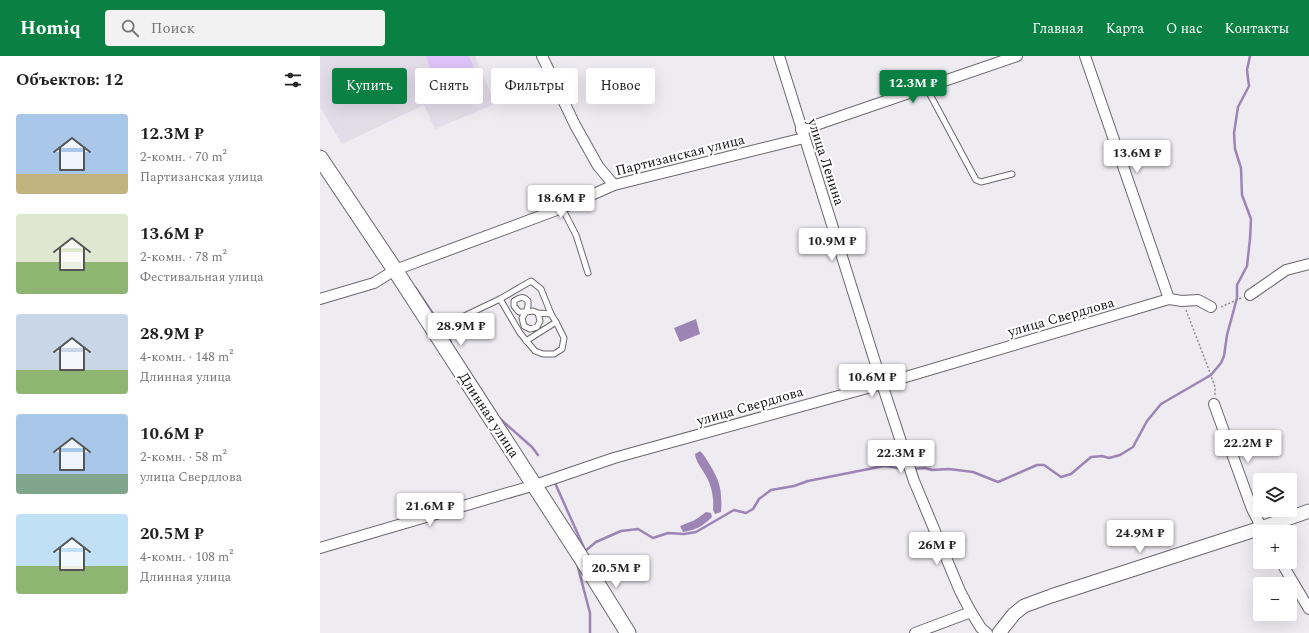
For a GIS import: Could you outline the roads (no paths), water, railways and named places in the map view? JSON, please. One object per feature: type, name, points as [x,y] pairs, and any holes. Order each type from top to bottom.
[{"type":"main road","name":"Длинная улица","points":[[320,158],[395,270],[580,555],[628,633]]},
{"type":"street","points":[[542,56],[575,125],[598,166],[614,185]]},
{"type":"street","name":"улица Ленина","points":[[779,56],[914,481],[960,591],[981,628],[987,633]]},
{"type":"street","name":"Партизанская улица","points":[[320,299],[374,283],[395,270],[562,208],[614,185],[803,134],[926,87],[1017,56]]},
{"type":"street","points":[[1085,56],[1169,300]]},
{"type":"street","points":[[1250,295],[1286,270],[1309,264]]},
{"type":"street","name":"улица Свердлова","points":[[320,548],[534,485],[614,458],[882,384],[1169,300],[1198,300],[1211,307]]},
{"type":"street","points":[[1214,404],[1252,509],[1260,525]]},
{"type":"street","points":[[1274,525],[1309,511]]},
{"type":"street","points":[[999,633],[1014,614],[1024,606],[1051,596],[1253,533]]},
{"type":"street","points":[[1285,569],[1309,609]]},
{"type":"street","points":[[915,633],[971,612]]},
{"type":"lane","points":[[926,87],[976,180],[981,182],[1012,174]]},
{"type":"lane","points":[[562,208],[576,235],[588,273]]},
{"type":"lane","points":[[434,331],[500,299],[531,281],[542,289],[551,314],[564,338],[562,349],[554,354],[543,354],[535,351],[520,333],[500,299]]},
{"type":"lane","points":[[538,313],[540,321],[537,327],[530,329],[524,326],[522,318],[526,312],[533,311],[551,314]]},
{"type":"lane","points":[[526,341],[556,322]]},
{"type":"waterway","points":[[913,469],[949,469],[973,472],[998,482],[1037,465],[1044,465],[1061,477],[1071,474],[1091,457],[1102,456],[1109,458],[1120,455],[1133,447],[1147,421],[1161,404],[1211,375],[1221,363],[1224,356],[1227,335],[1237,298],[1237,285],[1247,266],[1250,239],[1251,219],[1242,195],[1241,168],[1235,149],[1234,133],[1238,107],[1249,86],[1247,70],[1250,56]]},
{"type":"waterway","points":[[415,287],[440,324]]},
{"type":"waterway","points":[[443,329],[451,342]]},
{"type":"waterway","points":[[498,417],[532,447],[538,455]]},
{"type":"waterway","points":[[584,552],[596,542],[621,531],[638,529],[653,538],[668,533],[684,534],[696,532],[734,510],[746,513],[753,509],[759,499],[771,490],[884,466],[908,469]]},
{"type":"waterway","points":[[555,483],[585,550]]},
{"type":"waterway","points":[[577,564],[590,613],[590,633]]}]
